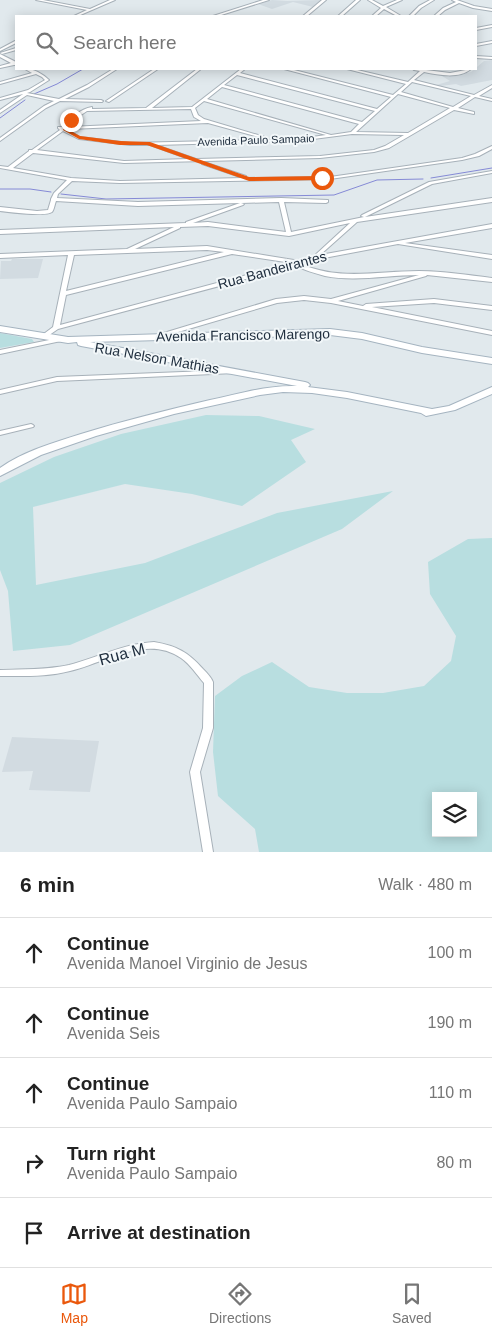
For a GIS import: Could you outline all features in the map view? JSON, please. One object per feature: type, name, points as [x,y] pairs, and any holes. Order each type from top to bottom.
[{"type":"main road","name":"Avenida Francisco Marengo","points":[[0,329],[64,340],[330,332],[362,336],[422,350],[490,359]]},
{"type":"main road","name":"Rua Nelson Mathias","points":[[64,340],[241,373]]},
{"type":"main road","points":[[241,373],[288,381],[350,396],[433,412]]},
{"type":"main road","points":[[241,373],[269,389],[416,413],[433,412],[457,406],[492,390]]},
{"type":"main road","points":[[269,389],[273,380],[288,381]]},
{"type":"main road","points":[[0,472],[20,461],[70,441],[145,418],[269,389],[306,390],[350,396]]},
{"type":"street","points":[[38,0],[91,10]]},
{"type":"street","points":[[78,15],[113,0]]},
{"type":"street","points":[[218,15],[267,0]]},
{"type":"street","points":[[306,15],[324,0]]},
{"type":"street","points":[[341,15],[358,0]]},
{"type":"street","points":[[370,0],[397,15]]},
{"type":"street","points":[[375,15],[383,7],[400,0]]},
{"type":"street","points":[[412,15],[420,7],[432,0]]},
{"type":"street","points":[[437,15],[456,1],[473,7],[492,10]]},
{"type":"street","points":[[477,29],[492,26]]},
{"type":"street","points":[[477,45],[492,42]]},
{"type":"street","points":[[0,53],[15,43]]},
{"type":"street","points":[[0,53],[15,49]]},
{"type":"street","points":[[0,53],[15,62]]},
{"type":"street","points":[[477,57],[492,58]]},
{"type":"street","points":[[477,62],[486,58]]},
{"type":"street","points":[[0,67],[15,63]]},
{"type":"street","points":[[0,112],[47,80],[29,70]]},
{"type":"street","points":[[0,140],[57,100],[88,86],[113,70]]},
{"type":"street","points":[[0,99],[24,94],[57,100],[107,103],[154,70]]},
{"type":"street","points":[[147,109],[198,70]]},
{"type":"street","points":[[87,110],[193,108],[240,70],[378,110]]},
{"type":"street","points":[[290,70],[472,113]]},
{"type":"street","points":[[354,70],[492,100]]},
{"type":"street","points":[[352,133],[424,70],[458,73],[466,70]]},
{"type":"street","points":[[0,83],[36,73]]},
{"type":"street","points":[[222,86],[363,124]]},
{"type":"street","points":[[31,151],[111,162],[320,157],[350,154],[382,149],[492,86]]},
{"type":"street","points":[[204,100],[333,136]]},
{"type":"street","points":[[9,168],[65,128],[71,120],[102,102]]},
{"type":"street","points":[[193,108],[199,118],[208,122],[272,140]]},
{"type":"street","points":[[65,128],[208,122]]},
{"type":"street","name":"Avenida Paulo Sampaio","points":[[65,128],[79,138],[120,143],[307,140],[352,133],[410,134]]},
{"type":"street","points":[[148,143],[249,179]]},
{"type":"street","points":[[0,167],[71,179],[114,182],[330,178],[462,159],[492,147]]},
{"type":"street","points":[[313,259],[357,220],[431,183],[492,172]]},
{"type":"street","points":[[0,208],[37,213],[50,211],[53,199],[71,179]]},
{"type":"street","points":[[53,199],[138,204],[282,200],[326,201]]},
{"type":"street","points":[[282,200],[289,234]]},
{"type":"street","points":[[0,232],[222,224],[289,234],[357,220],[492,200]]},
{"type":"street","points":[[126,251],[182,224],[249,201]]},
{"type":"street","name":"Rua Bandeirantes","points":[[56,328],[313,259],[492,226]]},
{"type":"street","points":[[392,243],[492,256]]},
{"type":"street","points":[[0,256],[207,248],[299,263],[314,272],[354,277],[432,273],[492,280]]},
{"type":"street","points":[[64,294],[234,251]]},
{"type":"street","points":[[44,337],[56,328],[71,254]]},
{"type":"street","points":[[331,301],[432,273]]},
{"type":"street","points":[[159,336],[276,301],[304,298],[358,306],[492,333]]},
{"type":"street","points":[[358,306],[434,301],[492,308]]},
{"type":"street","name":"Rua Nelson Mathias","points":[[0,352],[64,340]]},
{"type":"street","points":[[0,392],[56,380],[241,373]]},
{"type":"street","points":[[0,434],[31,426]]},
{"type":"street","name":"Rua M","points":[[0,673],[68,668],[128,649],[149,645],[160,646],[181,653],[190,660],[209,682],[208,728],[195,772],[208,852]]},
{"type":"shaded area","points":[[272,0],[321,0],[313,7],[293,2],[272,9],[258,4]]},
{"type":"shaded area","points":[[492,60],[492,80],[461,86],[456,84],[436,85],[450,81],[439,74],[458,75],[471,72],[477,70],[477,67],[484,61]]},
{"type":"shaded area","points":[[12,259],[43,259],[38,278],[0,279],[1,261],[11,261]]},
{"type":"shaded area","points":[[0,333],[32,339],[34,342],[0,348]]},
{"type":"shaded area","points":[[206,415],[259,416],[315,429],[291,440],[306,462],[242,506],[192,494],[125,484],[33,507],[36,585],[145,563],[277,513],[393,491],[342,529],[70,645],[13,651],[8,591],[0,570],[0,483],[54,457],[121,434]]},
{"type":"shaded area","points":[[492,538],[492,852],[259,852],[255,829],[218,796],[213,752],[215,696],[242,676],[272,662],[309,687],[347,693],[383,693],[424,686],[451,661],[456,636],[430,594],[428,562],[468,539]]},
{"type":"shaded area","points":[[12,737],[99,741],[90,792],[29,790],[33,771],[2,772]]},
{"type":"waterway","points":[[34,94],[81,70]]},
{"type":"waterway","points":[[0,118],[25,100]]},
{"type":"waterway","points":[[431,178],[492,168]]},
{"type":"waterway","points":[[61,194],[106,199],[334,195],[377,180],[423,179]]},
{"type":"waterway","points":[[0,189],[30,189],[51,192]]},
{"type":"route","points":[[71,120],[65,127],[69,128],[65,130],[79,138],[130,144],[148,143],[249,179],[322,178]]}]
